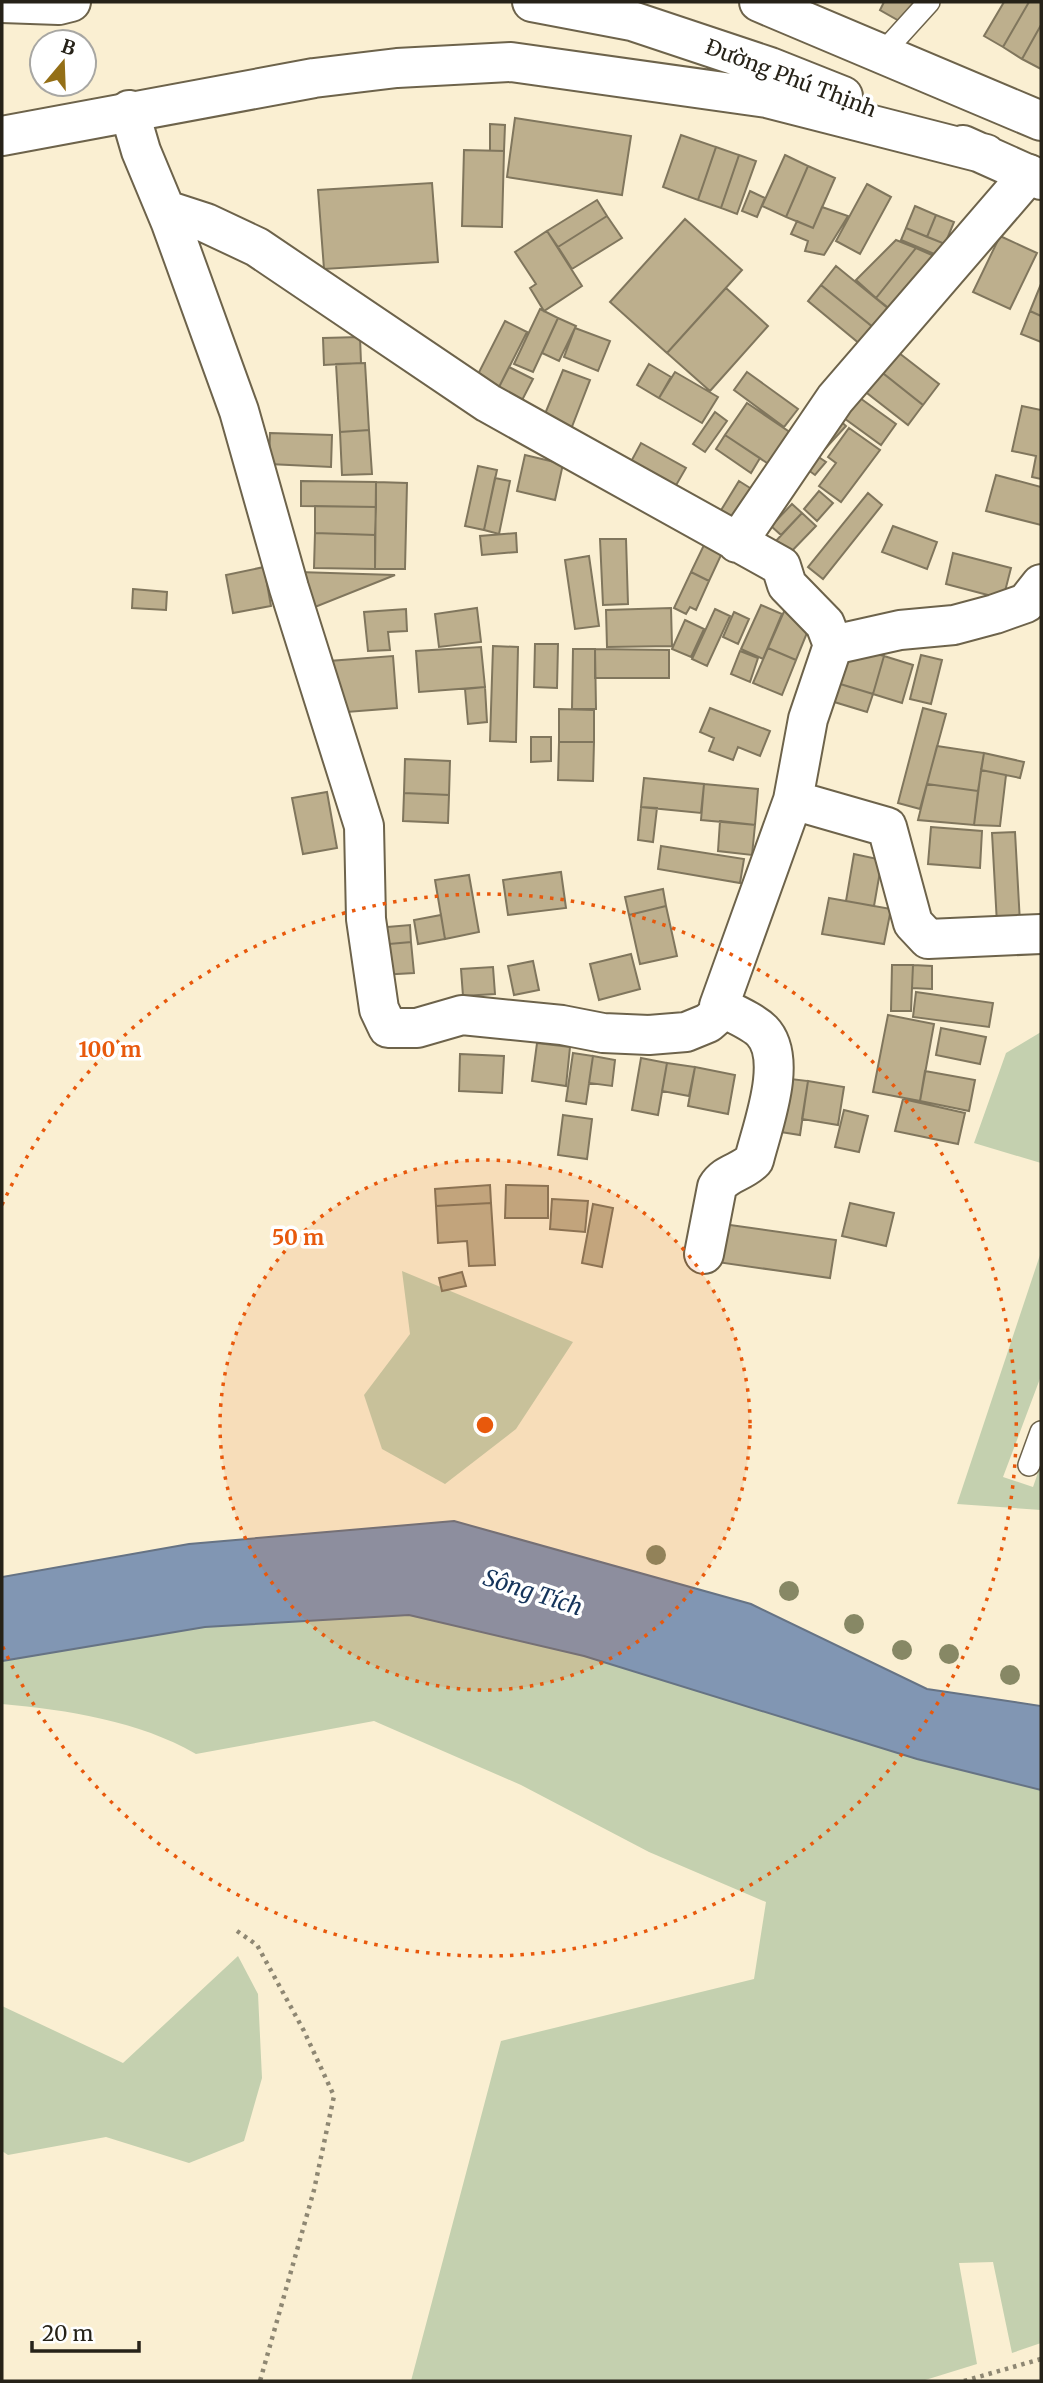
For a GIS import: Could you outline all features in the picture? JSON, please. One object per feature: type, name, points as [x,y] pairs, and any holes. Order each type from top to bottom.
[{"type":"main road","points":[[2,3],[59,5],[71,2]]},
{"type":"main road","name":"Đường Phú Thịnh","points":[[532,2],[632,21],[770,67],[1035,177]]},
{"type":"main road","points":[[759,2],[1041,121]]},
{"type":"main road","points":[[811,2],[967,88]]},
{"type":"main road","points":[[2,136],[129,110],[326,77],[397,68],[511,62],[767,98],[986,155]]},
{"type":"main road","points":[[129,110],[141,151],[166,210],[239,411],[289,588],[364,826],[366,919],[379,1009],[388,1028],[417,1028],[462,1015],[603,1033],[649,1035],[686,1032],[708,1023],[724,1009],[719,1006]]},
{"type":"main road","points":[[737,543],[835,399],[1035,177]]},
{"type":"main road","points":[[166,210],[205,223],[257,247],[488,403],[781,566],[787,585],[825,624],[833,645],[807,719],[793,800],[719,1006]]},
{"type":"main road","points":[[833,645],[900,630],[954,625],[995,614],[1026,603],[1041,584]]},
{"type":"main road","points":[[793,800],[887,827],[913,923],[928,939],[1041,934]]},
{"type":"main road","points":[[704,1254],[717,1188],[722,1179],[748,1167],[754,1160],[775,1076],[773,1053],[763,1032],[719,1006]]},
{"type":"lane","points":[[890,45],[929,2]]},
{"type":"lane","points":[[1030,1465],[1041,1432]]},
{"type":"path","points":[[237,1931],[257,1945],[304,2031],[334,2096],[314,2189],[260,2381]]},
{"type":"path","points":[[964,2381],[1041,2358]]},
{"type":"green space","points":[[1041,1032],[1041,1163],[974,1143],[1006,1053]]},
{"type":"green space","points":[[1041,1252],[1041,1376],[1003,1477],[1033,1487],[1041,1464],[1041,1510],[957,1504]]},
{"type":"green space","points":[[402,1271],[573,1342],[516,1429],[445,1484],[382,1449],[364,1395],[410,1334]]},
{"type":"green space","points":[[409,1615],[584,1656],[917,1759],[1041,1790],[1041,2343],[1012,2353],[993,2262],[959,2263],[977,2364],[922,2381],[411,2381],[501,2041],[754,1979],[766,1902],[649,1852],[521,1785],[374,1721],[196,1754],[127,1725],[77,1714],[2,1704],[2,1661],[205,1627]]},
{"type":"green space","points":[[238,1956],[258,1994],[262,2078],[244,2141],[189,2163],[106,2137],[8,2155],[2,2151],[2,2006],[123,2063]]},
{"type":"water","name":"Sông Tích","points":[[454,1521],[751,1604],[927,1689],[1041,1706],[1041,1790],[917,1759],[584,1656],[409,1615],[205,1627],[2,1661],[2,1577],[189,1544]]},
{"type":"building","points":[[884,2],[922,2],[908,26],[880,10]]},
{"type":"building","points":[[1004,2],[1029,2],[1003,47],[984,36]]},
{"type":"building","points":[[1029,2],[1041,2],[1041,25],[1022,59],[1003,47]]},
{"type":"building","points":[[1041,25],[1041,69],[1022,59]]},
{"type":"building","points":[[515,118],[631,136],[622,195],[507,177]]},
{"type":"building","points":[[490,124],[505,125],[504,151],[490,151]]},
{"type":"building","points":[[681,135],[716,147],[698,200],[663,187]]},
{"type":"building","points":[[716,147],[739,155],[721,208],[698,200]]},
{"type":"building","points":[[464,150],[504,151],[502,227],[462,226]]},
{"type":"building","points":[[739,155],[756,161],[737,214],[721,208]]},
{"type":"building","points":[[785,155],[808,166],[786,217],[762,206]]},
{"type":"building","points":[[808,166],[835,178],[813,228],[786,217]]},
{"type":"building","points":[[432,183],[438,262],[324,269],[318,190]]},
{"type":"building","points":[[867,184],[891,197],[860,254],[836,241]]},
{"type":"building","points":[[750,191],[765,198],[757,217],[742,211]]},
{"type":"building","points":[[597,200],[607,216],[558,247],[547,231]]},
{"type":"building","points":[[915,206],[936,215],[927,237],[906,228]]},
{"type":"building","points":[[822,207],[848,216],[824,255],[805,251],[808,241],[791,234],[797,221],[813,228]]},
{"type":"building","points":[[936,215],[954,222],[945,244],[927,237]]},
{"type":"building","points":[[607,216],[622,238],[572,269],[558,247]]},
{"type":"building","points":[[685,219],[742,270],[667,353],[610,302]]},
{"type":"building","points":[[906,228],[945,244],[939,256],[901,240]]},
{"type":"building","points":[[547,231],[582,286],[544,311],[530,288],[536,284],[515,252]]},
{"type":"building","points":[[1000,236],[1037,253],[1010,309],[973,292]]},
{"type":"building","points":[[896,240],[916,248],[876,298],[856,280]]},
{"type":"building","points":[[916,248],[943,260],[896,314],[876,298]]},
{"type":"building","points":[[836,266],[895,314],[879,332],[821,285]]},
{"type":"building","points":[[1041,284],[1041,316],[1030,311]]},
{"type":"building","points":[[821,285],[879,332],[866,349],[808,301]]},
{"type":"building","points":[[726,288],[768,326],[710,391],[667,353]]},
{"type":"building","points":[[540,309],[558,318],[533,372],[514,364]]},
{"type":"building","points":[[1030,311],[1041,316],[1041,342],[1021,334]]},
{"type":"building","points":[[558,318],[576,326],[559,361],[542,353]]},
{"type":"building","points":[[505,321],[527,332],[494,397],[472,386]]},
{"type":"building","points":[[575,328],[610,341],[598,371],[564,357]]},
{"type":"building","points":[[360,337],[361,363],[324,365],[323,338]]},
{"type":"building","points":[[890,346],[939,384],[923,405],[874,366]]},
{"type":"building","points":[[365,363],[369,430],[340,432],[336,364]]},
{"type":"building","points":[[649,364],[671,377],[659,398],[637,385]]},
{"type":"building","points":[[874,366],[923,405],[908,425],[858,386]]},
{"type":"building","points":[[509,367],[533,379],[518,408],[494,397]]},
{"type":"building","points":[[563,370],[590,380],[568,437],[540,426]]},
{"type":"building","points":[[675,372],[718,397],[702,423],[659,398]]},
{"type":"building","points":[[747,372],[798,409],[784,427],[734,390]]},
{"type":"building","points":[[853,393],[896,424],[881,445],[837,413]]},
{"type":"building","points":[[747,403],[797,437],[776,469],[725,435]]},
{"type":"building","points":[[1022,406],[1041,410],[1041,479],[1032,477],[1036,456],[1012,451]]},
{"type":"building","points":[[715,412],[727,421],[705,452],[693,444]]},
{"type":"building","points":[[835,416],[846,426],[823,451],[813,442]]},
{"type":"building","points":[[849,428],[880,450],[841,502],[819,486],[836,463],[828,457]]},
{"type":"building","points":[[369,430],[372,474],[342,475],[340,432]]},
{"type":"building","points":[[270,433],[332,435],[331,467],[269,464]]},
{"type":"building","points":[[725,435],[760,458],[751,473],[716,449]]},
{"type":"building","points":[[641,443],[686,468],[671,494],[627,469]]},
{"type":"building","points":[[525,455],[563,464],[555,500],[517,491]]},
{"type":"building","points":[[817,456],[826,462],[815,475],[797,462]]},
{"type":"building","points":[[478,466],[497,470],[484,530],[465,526]]},
{"type":"building","points":[[996,475],[1041,487],[1041,525],[986,511]]},
{"type":"building","points":[[495,478],[510,481],[499,534],[484,530]]},
{"type":"building","points":[[301,481],[376,482],[376,507],[301,506]]},
{"type":"building","points":[[739,481],[758,493],[734,532],[715,520]]},
{"type":"building","points":[[376,482],[407,483],[405,569],[375,569]]},
{"type":"building","points":[[819,491],[833,503],[817,521],[804,509]]},
{"type":"building","points":[[868,493],[882,505],[823,579],[808,567]]},
{"type":"building","points":[[792,504],[802,513],[781,535],[771,526]]},
{"type":"building","points":[[315,506],[376,507],[375,535],[315,533]]},
{"type":"building","points":[[802,513],[816,526],[787,556],[774,543]]},
{"type":"building","points":[[893,526],[937,542],[927,569],[882,552]]},
{"type":"building","points":[[315,533],[375,535],[375,569],[314,568]]},
{"type":"building","points":[[516,533],[517,552],[482,555],[480,536]]},
{"type":"building","points":[[600,539],[626,539],[628,604],[603,605]]},
{"type":"building","points":[[704,545],[722,553],[709,581],[691,572]]},
{"type":"building","points":[[953,553],[1011,568],[1003,599],[946,584]]},
{"type":"building","points":[[589,556],[599,626],[575,629],[565,560]]},
{"type":"building","points":[[264,567],[271,606],[233,613],[226,575]]},
{"type":"building","points":[[298,572],[395,575],[315,607]]},
{"type":"building","points":[[691,572],[709,581],[696,610],[690,607],[686,614],[674,608]]},
{"type":"building","points":[[133,589],[167,592],[166,610],[132,608]]},
{"type":"building","points":[[789,600],[811,623],[796,660],[768,648]]},
{"type":"building","points":[[761,605],[782,614],[763,659],[741,649]]},
{"type":"building","points":[[477,608],[481,642],[439,647],[435,614]]},
{"type":"building","points":[[671,608],[672,646],[607,647],[606,610]]},
{"type":"building","points":[[406,609],[407,631],[388,632],[390,650],[368,651],[364,612]]},
{"type":"building","points":[[715,609],[730,616],[707,666],[692,659]]},
{"type":"building","points":[[734,612],[749,619],[738,644],[723,637]]},
{"type":"building","points":[[685,620],[704,629],[691,657],[672,649]]},
{"type":"building","points":[[535,644],[558,644],[557,688],[534,687]]},
{"type":"building","points":[[493,646],[518,647],[516,742],[490,741]]},
{"type":"building","points":[[848,646],[884,656],[873,694],[837,683]]},
{"type":"building","points":[[481,647],[485,687],[419,692],[416,651]]},
{"type":"building","points":[[768,648],[796,660],[782,695],[753,683]]},
{"type":"building","points":[[573,649],[595,649],[596,709],[572,709]]},
{"type":"building","points":[[595,649],[669,650],[669,678],[595,678]]},
{"type":"building","points":[[740,651],[758,658],[750,682],[731,674]]},
{"type":"building","points":[[921,655],[942,660],[931,704],[910,699]]},
{"type":"building","points":[[393,656],[397,708],[334,713],[329,661]]},
{"type":"building","points":[[884,656],[913,665],[902,703],[873,694]]},
{"type":"building","points":[[837,683],[873,694],[867,712],[831,701]]},
{"type":"building","points":[[485,687],[487,722],[468,724],[465,689]]},
{"type":"building","points":[[710,708],[770,731],[760,756],[738,747],[733,760],[709,751],[714,738],[700,732]]},
{"type":"building","points":[[923,708],[946,714],[920,809],[898,803]]},
{"type":"building","points":[[559,709],[594,710],[594,742],[559,742]]},
{"type":"building","points":[[531,737],[551,737],[551,761],[531,762]]},
{"type":"building","points":[[559,742],[594,742],[593,781],[558,780]]},
{"type":"building","points":[[937,746],[984,753],[978,791],[927,784]]},
{"type":"building","points":[[984,753],[1024,762],[1020,778],[981,770]]},
{"type":"building","points":[[405,759],[450,761],[449,795],[404,793]]},
{"type":"building","points":[[981,770],[1006,775],[1000,826],[974,825]]},
{"type":"building","points":[[644,778],[704,784],[701,813],[641,807]]},
{"type":"building","points":[[704,784],[758,789],[755,825],[701,820]]},
{"type":"building","points":[[927,784],[978,791],[974,825],[918,820]]},
{"type":"building","points":[[327,792],[337,848],[303,854],[292,798]]},
{"type":"building","points":[[404,793],[449,795],[448,823],[403,821]]},
{"type":"building","points":[[641,807],[657,808],[653,842],[638,840]]},
{"type":"building","points":[[720,821],[755,825],[752,855],[718,851]]},
{"type":"building","points":[[931,827],[982,831],[980,868],[928,864]]},
{"type":"building","points":[[1015,832],[1020,923],[997,924],[992,833]]},
{"type":"building","points":[[661,846],[744,859],[740,883],[658,869]]},
{"type":"building","points":[[854,854],[882,860],[874,906],[846,901]]},
{"type":"building","points":[[561,872],[566,908],[508,915],[503,880]]},
{"type":"building","points":[[469,875],[479,932],[445,939],[435,880]]},
{"type":"building","points":[[663,889],[666,906],[629,915],[625,897]]},
{"type":"building","points":[[829,898],[891,909],[884,944],[822,934]]},
{"type":"building","points":[[666,906],[677,956],[640,964],[629,915]]},
{"type":"building","points":[[441,915],[445,939],[418,944],[414,920]]},
{"type":"building","points":[[410,925],[411,942],[378,945],[376,928]]},
{"type":"building","points":[[411,942],[414,973],[380,975],[378,945]]},
{"type":"building","points":[[631,954],[640,989],[599,1000],[590,964]]},
{"type":"building","points":[[533,961],[539,990],[514,995],[508,966]]},
{"type":"building","points":[[892,965],[913,965],[911,1011],[891,1011]]},
{"type":"building","points":[[913,965],[932,966],[932,989],[912,988]]},
{"type":"building","points":[[493,967],[495,994],[463,996],[461,969]]},
{"type":"building","points":[[916,992],[993,1003],[989,1027],[913,1017]]},
{"type":"building","points":[[888,1015],[934,1024],[920,1101],[873,1092]]},
{"type":"building","points":[[941,1028],[986,1037],[980,1064],[936,1055]]},
{"type":"building","points":[[537,1043],[570,1047],[566,1086],[532,1081]]},
{"type":"building","points":[[573,1053],[593,1056],[586,1104],[566,1101]]},
{"type":"building","points":[[460,1054],[504,1056],[502,1093],[459,1091]]},
{"type":"building","points":[[593,1056],[615,1060],[612,1086],[589,1083]]},
{"type":"building","points":[[641,1058],[667,1063],[658,1115],[632,1110]]},
{"type":"building","points":[[667,1063],[695,1067],[689,1096],[662,1091]]},
{"type":"building","points":[[695,1067],[735,1075],[728,1114],[688,1106]]},
{"type":"building","points":[[925,1071],[975,1080],[969,1111],[920,1101]]},
{"type":"building","points":[[782,1078],[808,1081],[800,1135],[774,1131]]},
{"type":"building","points":[[808,1081],[844,1087],[838,1125],[802,1119]]},
{"type":"building","points":[[903,1099],[965,1113],[958,1144],[895,1131]]},
{"type":"building","points":[[844,1110],[868,1116],[859,1152],[835,1147]]},
{"type":"building","points":[[563,1115],[592,1119],[587,1159],[558,1155]]},
{"type":"building","points":[[490,1185],[491,1203],[436,1206],[435,1189]]},
{"type":"building","points":[[506,1185],[548,1186],[548,1218],[505,1218]]},
{"type":"building","points":[[552,1199],[588,1201],[585,1232],[550,1229]]},
{"type":"building","points":[[491,1203],[495,1265],[469,1266],[467,1241],[438,1243],[436,1206]]},
{"type":"building","points":[[850,1203],[894,1213],[886,1246],[842,1236]]},
{"type":"building","points":[[593,1204],[613,1208],[602,1267],[582,1263]]},
{"type":"building","points":[[723,1224],[836,1240],[830,1278],[717,1262]]},
{"type":"building","points":[[462,1272],[466,1286],[442,1291],[439,1278]]}]
